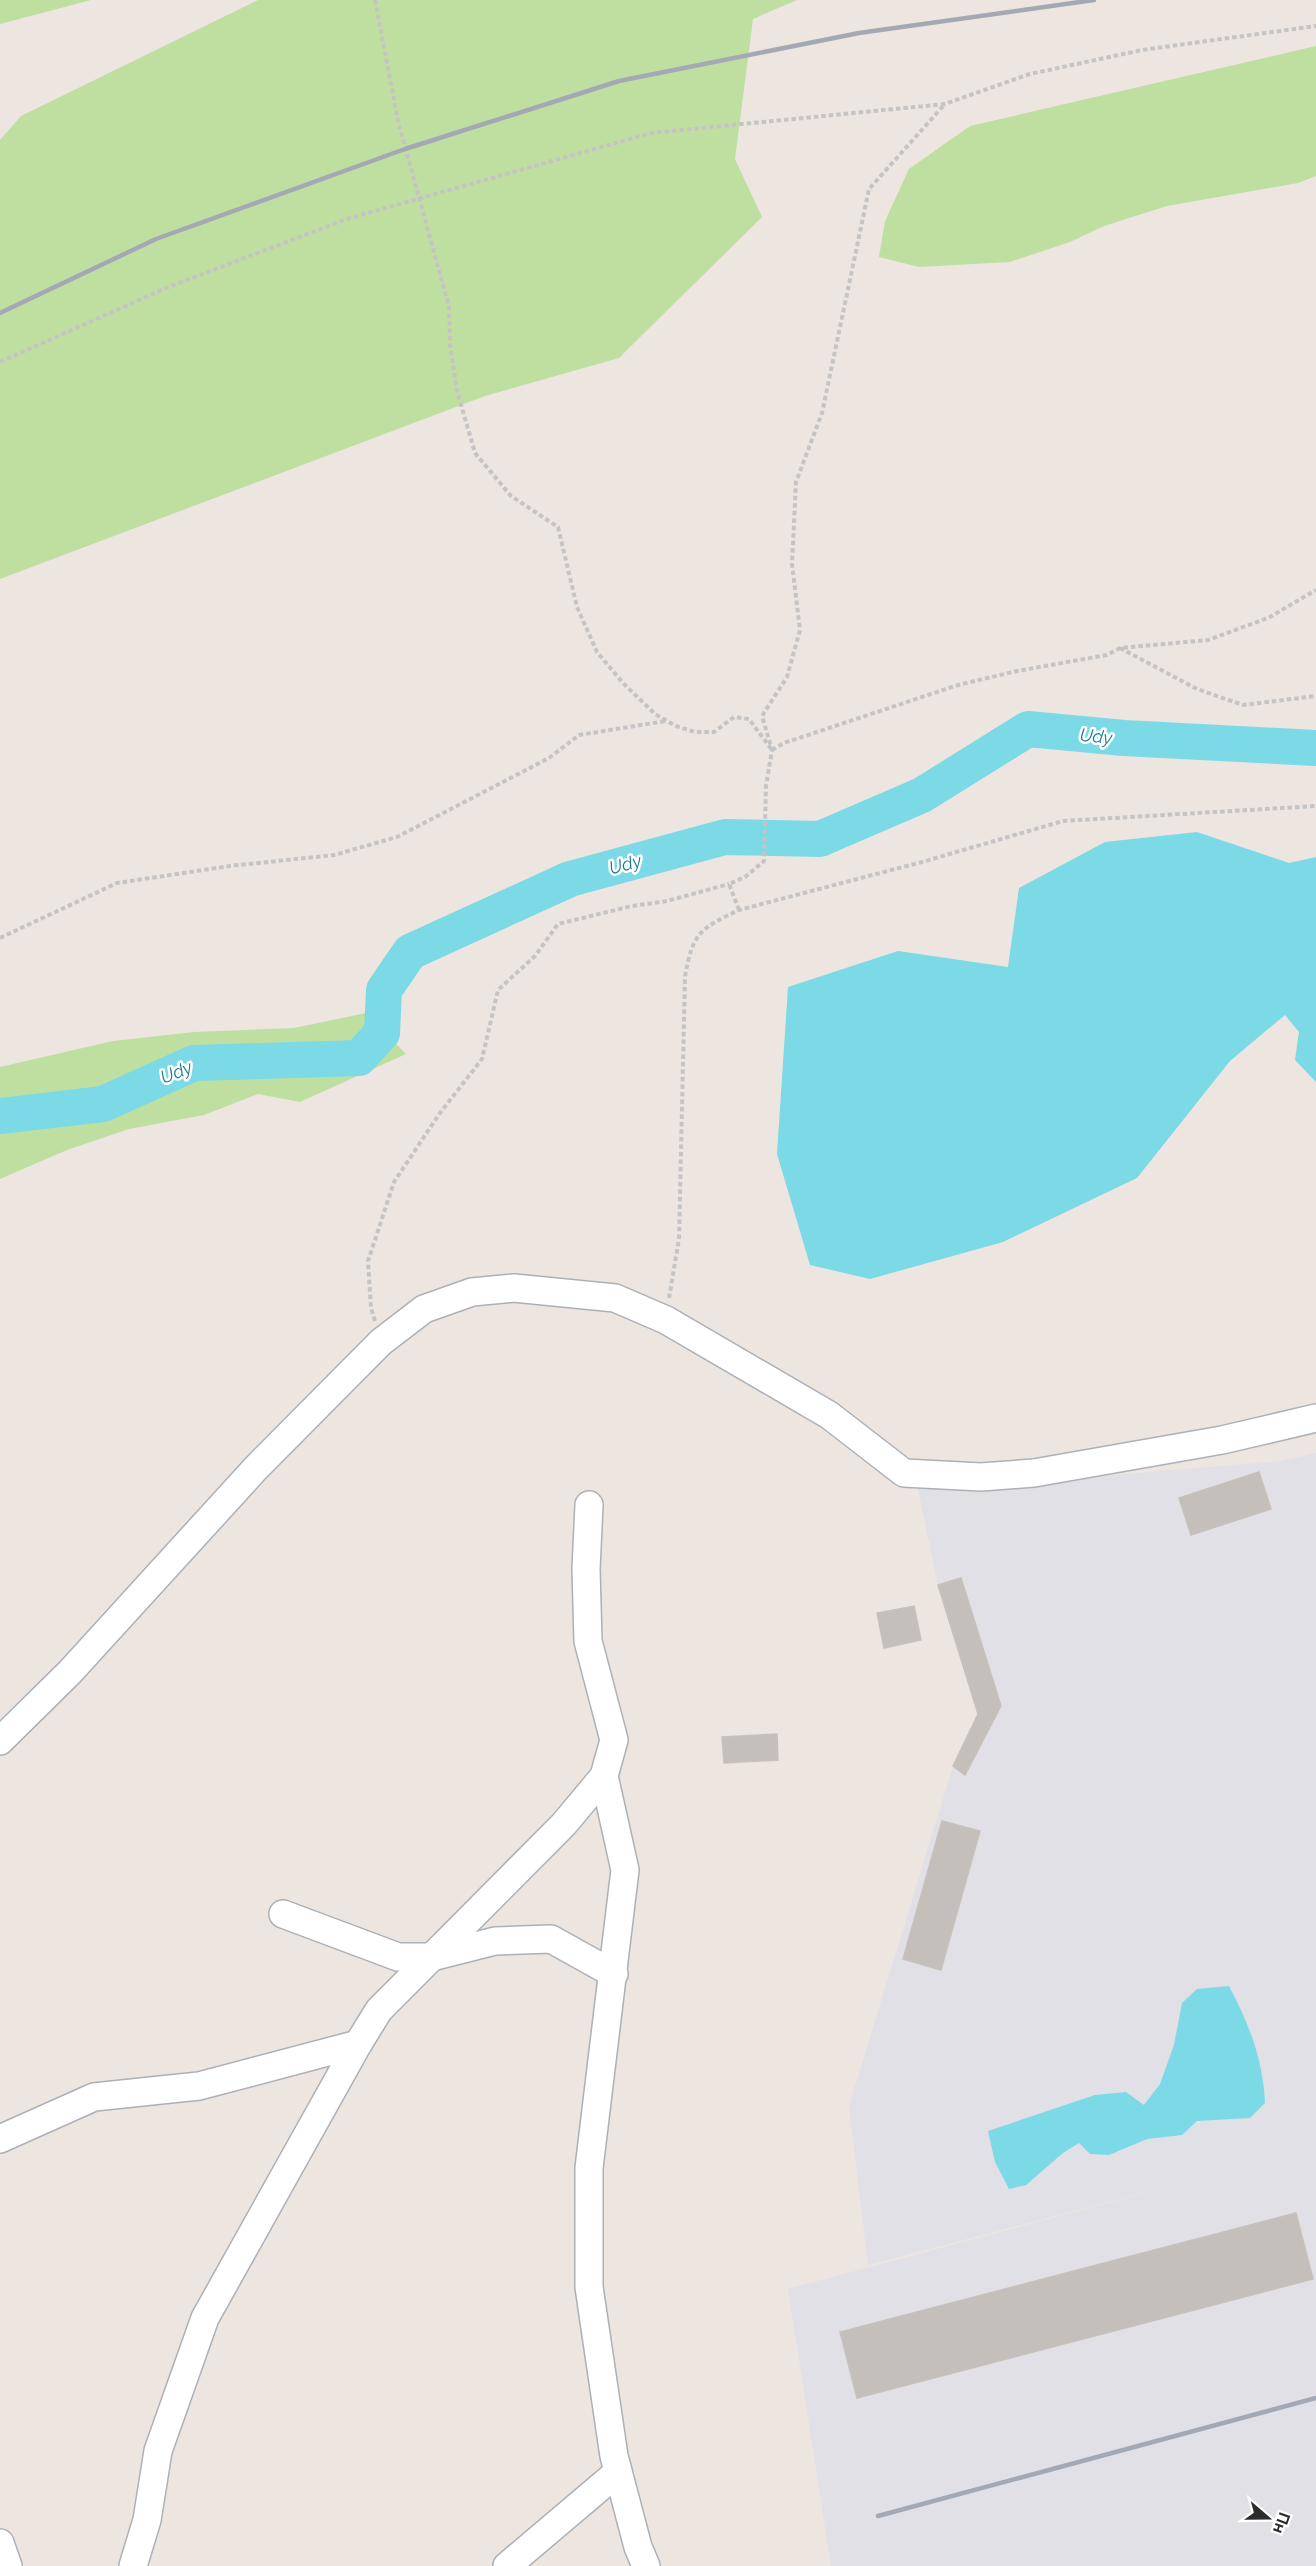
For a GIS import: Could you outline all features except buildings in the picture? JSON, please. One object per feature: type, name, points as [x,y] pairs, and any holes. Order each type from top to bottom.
[{"type":"street","points":[[0,1741],[70,1672],[255,1469],[381,1342],[424,1310],[472,1292],[514,1288],[615,1298],[666,1320],[829,1415],[904,1473],[981,1477],[1034,1473],[1222,1440],[1316,1418]]},
{"type":"street","points":[[133,2566],[147,2520],[158,2451],[205,2318],[358,2044],[379,2010],[564,1824],[604,1776],[614,1740],[588,1641],[586,1569],[589,1505]]},
{"type":"street","points":[[604,1776],[625,1870],[590,2168],[589,2287],[618,2472],[638,2547],[646,2566]]},
{"type":"street","points":[[283,1914],[398,1957],[432,1957],[495,1941],[551,1939],[614,1974]]},
{"type":"street","points":[[0,2139],[94,2097],[199,2086],[358,2044]]},
{"type":"street","points":[[507,2566],[618,2472]]},
{"type":"street","points":[[0,2543],[8,2566]]},
{"type":"path","points":[[375,0],[398,121],[449,307],[450,344],[457,391],[475,453],[511,496],[558,527],[577,608],[597,652],[623,683],[655,714],[694,732],[714,732],[734,717],[749,719],[772,750]]},
{"type":"path","points":[[0,362],[166,288],[347,219],[651,133],[945,104],[1030,74],[1142,50],[1316,26]]},
{"type":"path","points":[[381,1342],[371,1308],[368,1261],[394,1182],[440,1113],[482,1059],[498,990],[535,956],[558,924],[632,906],[667,901],[729,884],[744,877],[764,861],[766,786],[772,750],[762,716],[787,677],[800,630],[792,564],[796,482],[822,413],[869,189],[945,104]]},
{"type":"path","points":[[772,750],[784,743],[958,685],[1017,671],[1107,655],[1120,648],[1208,640],[1268,618],[1316,590]]},
{"type":"path","points":[[1120,648],[1197,688],[1243,705],[1316,696]]},
{"type":"path","points":[[0,938],[117,883],[230,866],[334,855],[397,837],[549,758],[579,735],[667,721]]},
{"type":"path","points":[[666,1320],[679,1239],[685,976],[690,950],[698,934],[714,922],[738,910],[922,862],[1063,821],[1316,806]]},
{"type":"path","points":[[729,884],[738,910]]},
{"type":"shaded area","points":[[1316,1453],[1316,2566],[831,2566],[788,2289],[1249,2165],[868,2265],[849,2106],[953,1766],[978,1714],[938,1585],[918,1489],[971,1487],[1281,1461]]},
{"type":"green space","points":[[0,0],[91,0],[0,24]]},
{"type":"green space","points":[[258,0],[797,0],[753,19],[735,159],[762,217],[619,358],[485,396],[0,579],[0,140],[21,116]]},
{"type":"green space","points":[[1316,46],[1316,176],[1298,183],[1167,206],[1104,226],[1070,242],[1010,262],[919,267],[879,257],[885,221],[909,169],[970,126]]},
{"type":"green space","points":[[366,1013],[406,1054],[300,1102],[258,1094],[204,1115],[129,1129],[67,1150],[0,1179],[0,1067],[113,1041],[194,1032],[294,1028]]},
{"type":"water","points":[[1197,832],[1289,863],[1316,857],[1316,1082],[1295,1060],[1299,1032],[1285,1015],[1230,1061],[1137,1178],[1003,1242],[870,1279],[810,1265],[777,1154],[788,987],[898,951],[1008,967],[1019,888],[1105,842]]},
{"type":"water","points":[[1229,1986],[1249,2028],[1264,2087],[1265,2103],[1250,2118],[1197,2121],[1182,2135],[1147,2139],[1109,2155],[1090,2154],[1079,2143],[1063,2153],[1026,2185],[1009,2189],[995,2162],[988,2131],[1095,2095],[1126,2092],[1144,2105],[1160,2084],[1174,2045],[1182,2003],[1197,1989]]},
{"type":"waterway","name":"Udy","points":[[0,1116],[103,1104],[194,1063],[359,1058],[382,1033],[384,990],[410,952],[570,879],[725,837],[820,839],[922,795],[1028,729],[1124,738],[1316,748]]},
{"type":"railway","points":[[0,313],[156,239],[405,149],[619,81],[859,33],[1094,0]]},
{"type":"railway","points":[[878,2516],[1316,2398]]}]
